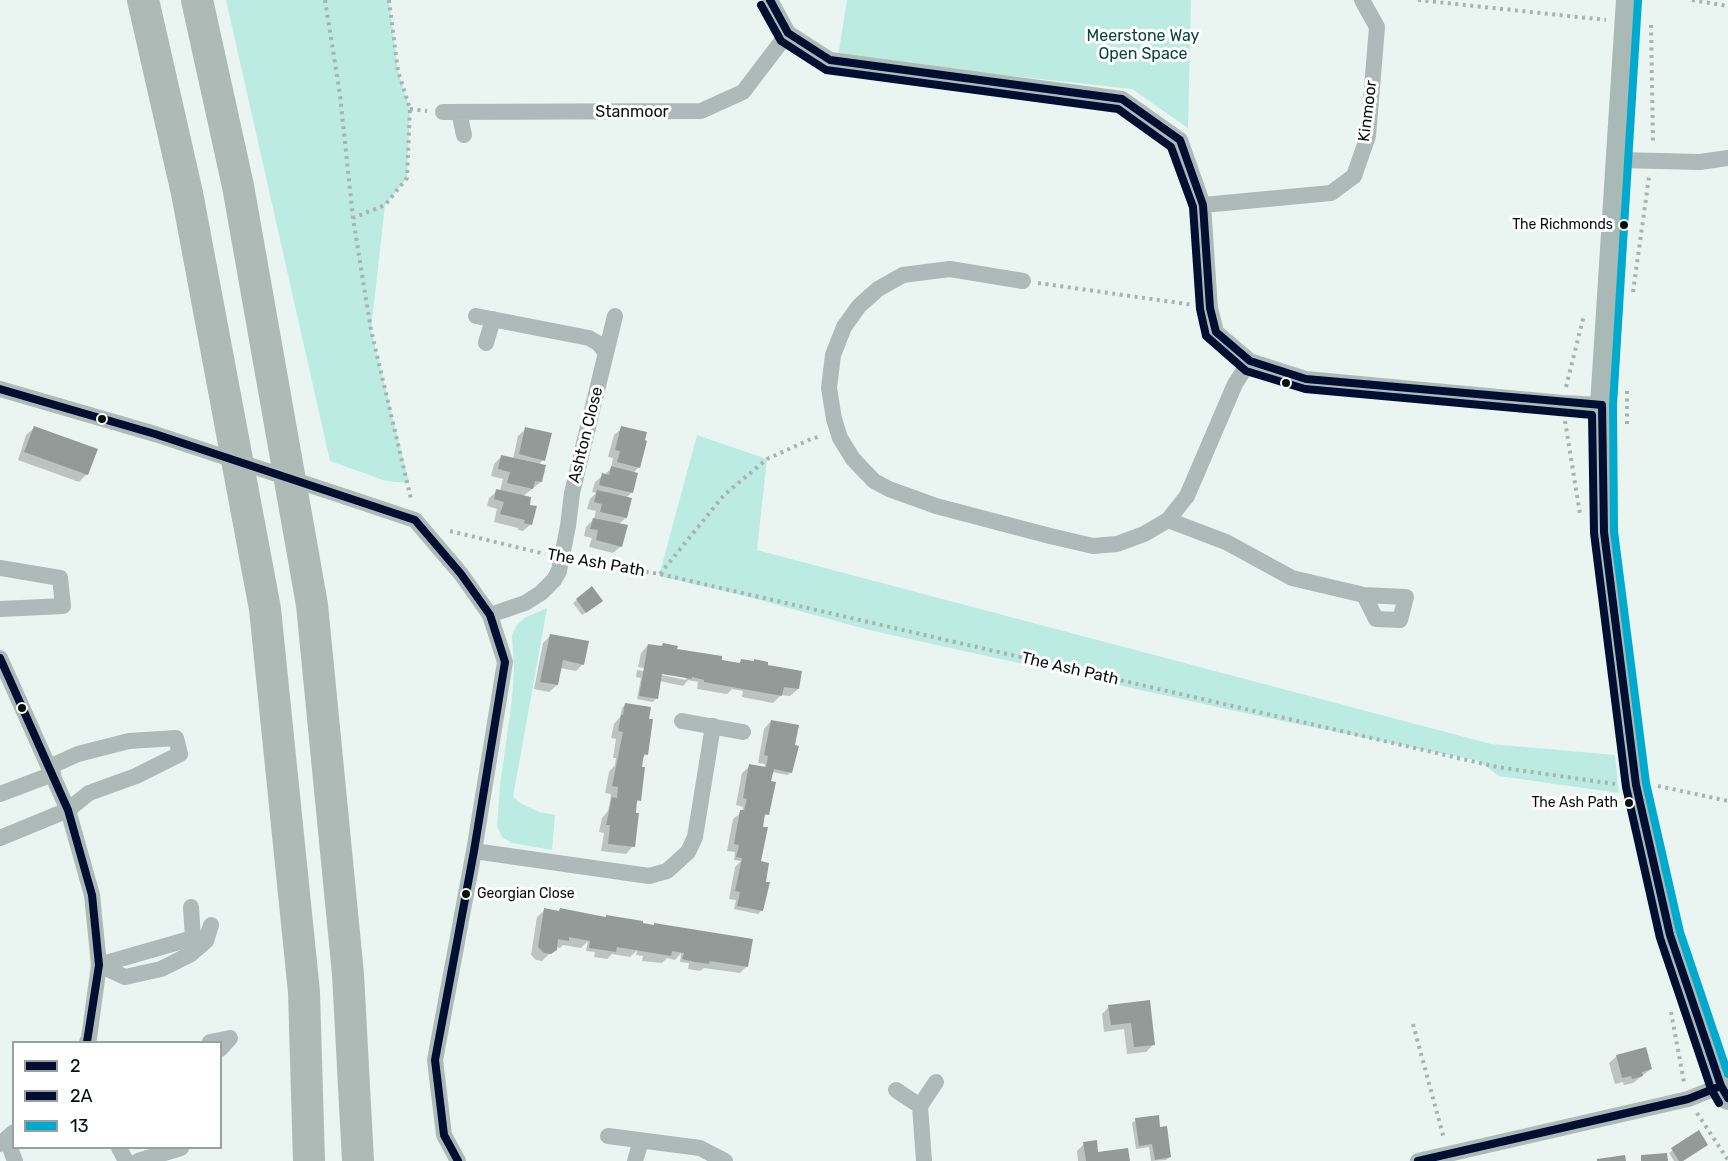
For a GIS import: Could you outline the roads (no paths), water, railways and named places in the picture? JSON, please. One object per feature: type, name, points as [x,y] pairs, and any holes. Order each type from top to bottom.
[{"type":"highway","points":[[143,0],[187,193],[265,609],[304,992],[309,1161]]},
{"type":"highway","points":[[196,0],[238,186],[312,605],[348,974],[358,1161]]},
{"type":"street","points":[[770,0],[788,33],[830,60],[1122,99],[1180,140],[1203,205],[1210,308],[1216,332],[1250,361],[1306,379],[1602,405]]},
{"type":"street","name":"Kinmoor","points":[[1203,205],[1331,193],[1354,176],[1368,136],[1377,27],[1362,0]]},
{"type":"street","points":[[1418,1161],[1725,1092],[1670,935],[1604,532],[1602,405],[1628,11]]},
{"type":"street","name":"Stanmoor","points":[[464,135],[451,112],[701,111],[743,92],[788,33]]},
{"type":"street","points":[[1619,160],[1700,162],[1728,158]]},
{"type":"street","points":[[1023,281],[950,269],[903,276],[872,294],[859,306],[844,327],[833,355],[829,388],[840,438],[853,459],[874,481],[889,489],[936,506],[1050,536],[1093,546],[1117,544],[1144,534],[1168,520],[1187,496],[1235,384],[1250,361]]},
{"type":"street","points":[[476,316],[589,338],[606,352]]},
{"type":"street","name":"Ashton Close","points":[[490,615],[525,603],[542,593],[559,571],[572,493],[615,316]]},
{"type":"street","points":[[486,344],[493,319]]},
{"type":"street","points":[[0,389],[155,434],[415,520],[461,573],[490,615],[505,662],[474,851],[435,1060],[444,1135],[458,1161]]},
{"type":"street","points":[[1168,520],[1227,542],[1292,578],[1364,595]]},
{"type":"street","points":[[0,568],[60,578],[63,606],[0,609]]},
{"type":"street","points":[[0,658],[68,810],[92,895],[99,965],[90,1041]]},
{"type":"street","points":[[682,721],[743,732]]},
{"type":"street","points":[[474,851],[649,876],[667,871],[688,852],[695,837],[713,726]]},
{"type":"street","points":[[0,794],[51,770],[78,754],[129,741],[176,738],[180,754],[136,776],[89,793],[68,810],[0,838]]},
{"type":"street","points":[[99,965],[193,938],[191,907]]},
{"type":"street","points":[[99,965],[125,977],[161,969],[191,954],[206,941],[211,925]]},
{"type":"street","points":[[215,1041],[230,1038],[222,1047]]},
{"type":"street","points":[[924,1161],[920,1106],[936,1082]]},
{"type":"street","points":[[896,1090],[920,1106]]},
{"type":"street","points":[[608,1136],[700,1148],[725,1161]]},
{"type":"street","points":[[8,1140],[15,1161]]},
{"type":"street","points":[[635,1161],[641,1141]]},
{"type":"street","points":[[138,1161],[178,1149]]},
{"type":"place","name":"The Richmonds","points":[[1624,225]]},
{"type":"place","name":"The Ash Path","points":[[1629,803]]},
{"type":"place","name":"Georgian Close","points":[[466,894]]},
{"type":"park label","name":"Meerstone Way Open Space","points":[[1143,45]]}]
